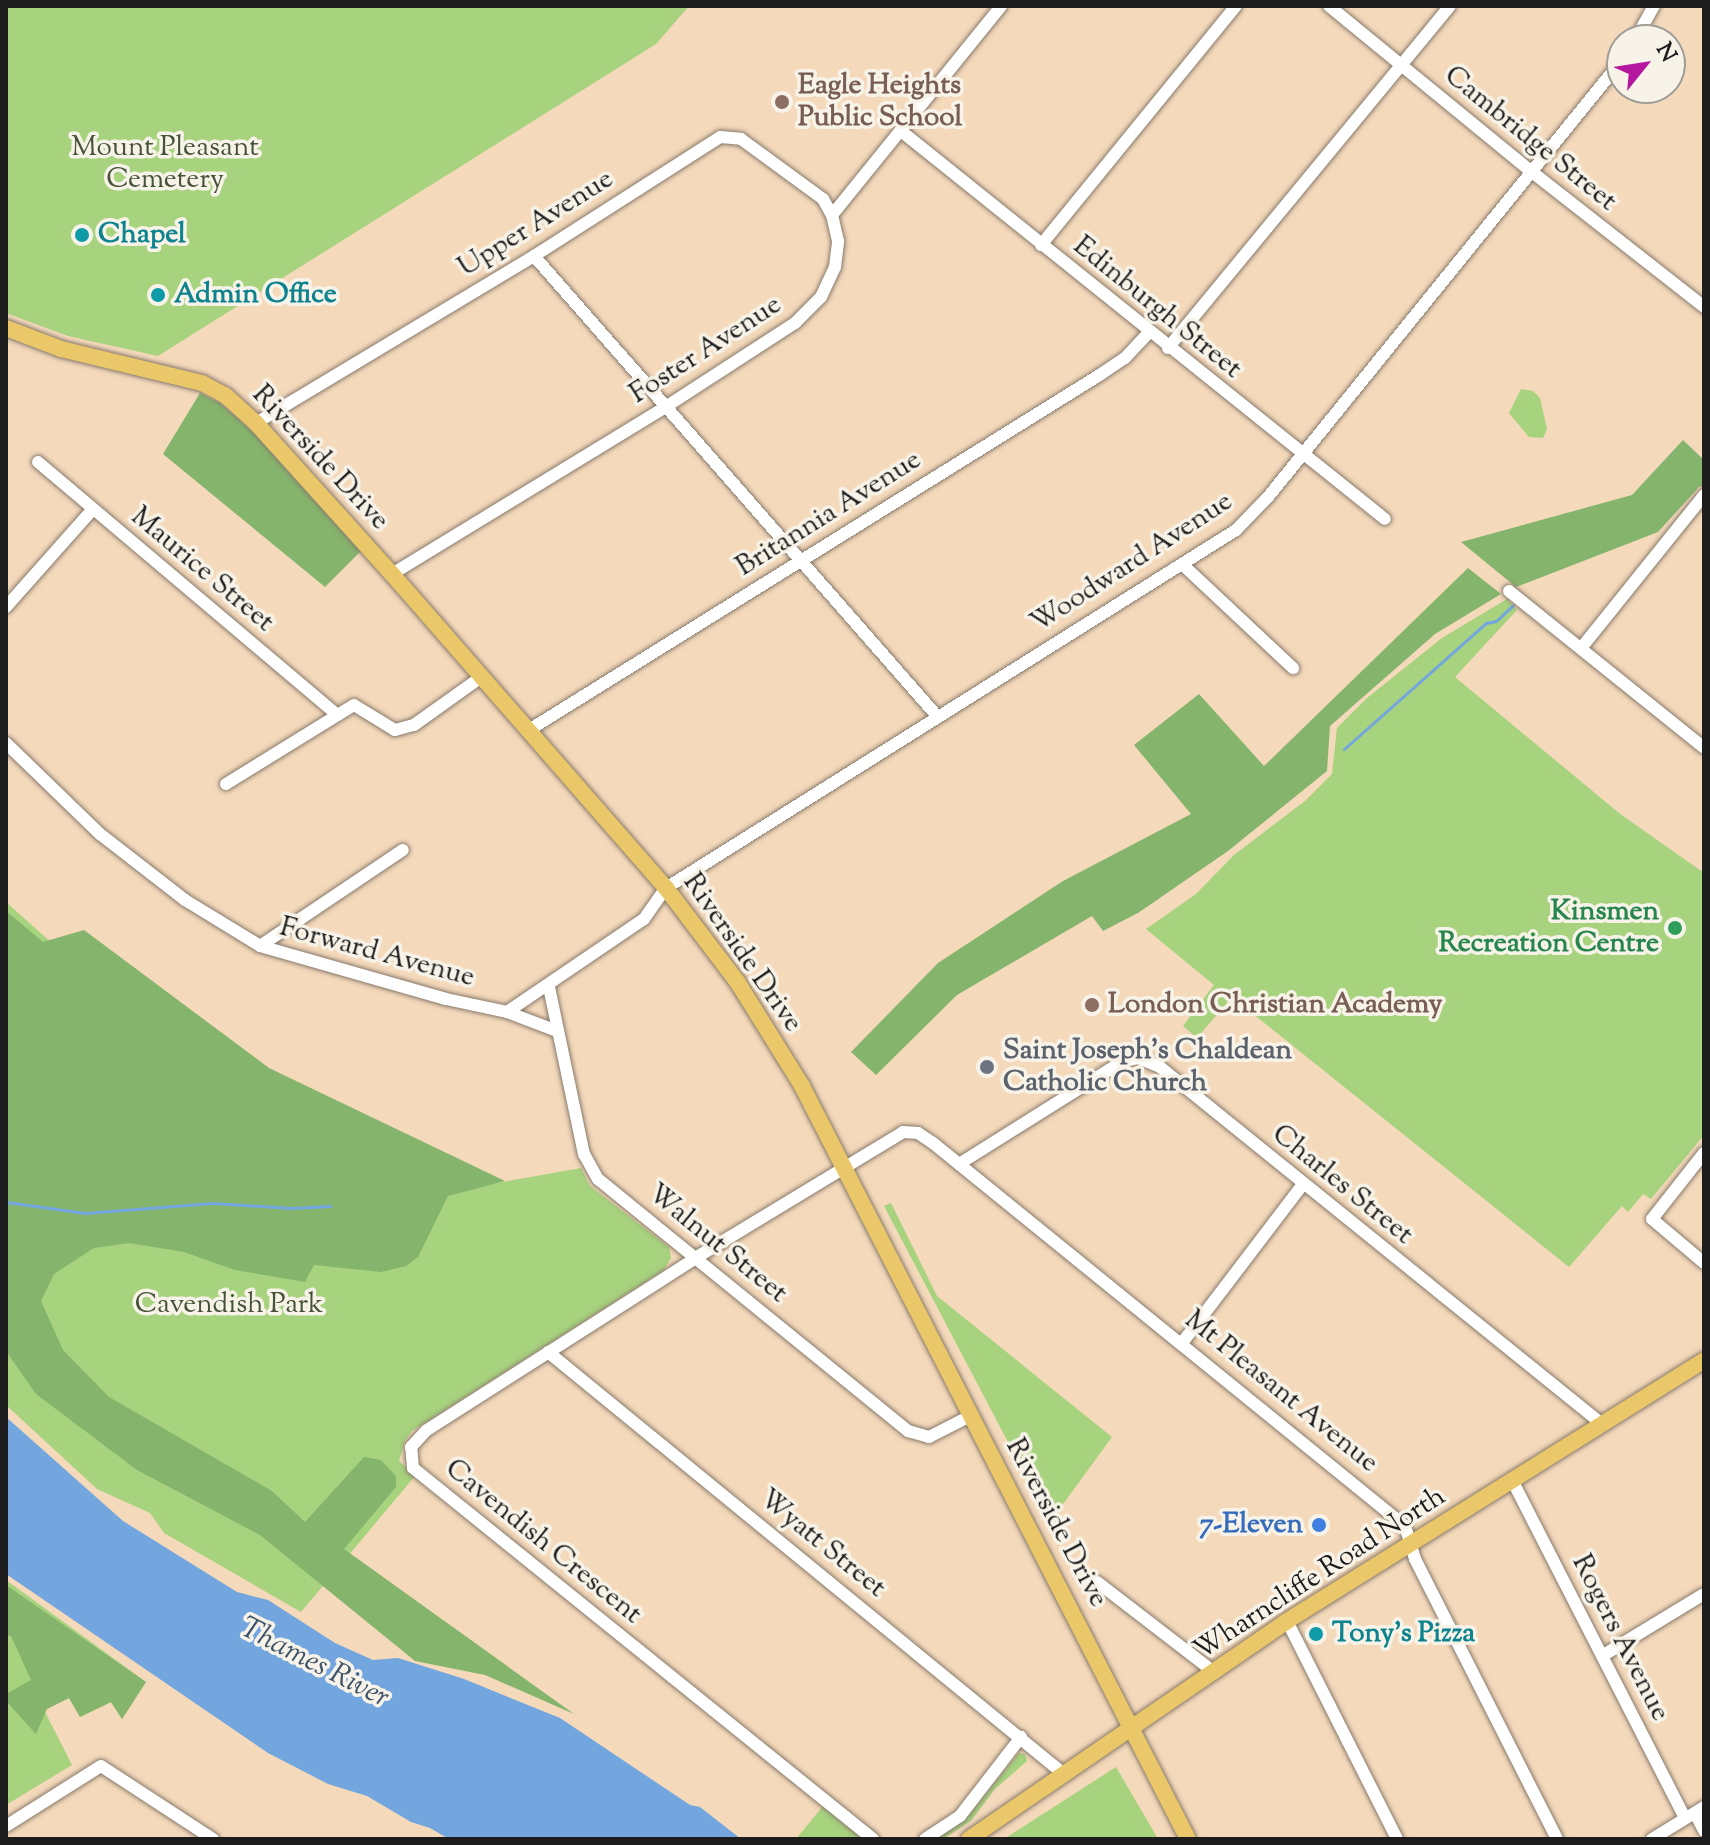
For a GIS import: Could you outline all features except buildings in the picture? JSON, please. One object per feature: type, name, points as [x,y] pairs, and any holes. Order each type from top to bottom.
[{"type":"main road","name":"Riverside Drive","points":[[6,328],[61,349],[202,383],[225,395],[256,423],[392,574],[666,888],[738,983],[802,1086],[1188,1839]]},
{"type":"main road","name":"Wharncliffe Road North","points":[[969,1839],[1287,1621],[1704,1361]]},
{"type":"street","points":[[832,215],[1001,6]]},
{"type":"street","points":[[1041,245],[1236,6]]},
{"type":"street","name":"Cambridge Street","points":[[1329,6],[1704,307]]},
{"type":"street","points":[[1168,348],[1450,6]]},
{"type":"street","points":[[1644,24],[1654,6]]},
{"type":"street","name":"Woodward Avenue","points":[[666,888],[1236,530],[1301,455],[1606,80]]},
{"type":"street","name":"Edinburgh Street","points":[[901,131],[1301,455],[1385,519]]},
{"type":"street","name":"Upper Avenue","points":[[256,423],[534,256],[720,137],[741,139],[823,199],[832,215]]},
{"type":"street","name":"Foster Avenue","points":[[392,574],[667,406],[795,323],[821,297],[835,267],[838,241],[832,215]]},
{"type":"street","points":[[534,256],[803,559],[937,716]]},
{"type":"street","name":"Britannia Avenue","points":[[529,730],[1098,376],[1125,358],[1149,332]]},
{"type":"street","name":"Maurice Street","points":[[38,462],[336,714]]},
{"type":"street","points":[[1582,647],[1704,495]]},
{"type":"street","points":[[6,607],[93,509]]},
{"type":"street","points":[[1183,565],[1293,668]]},
{"type":"street","points":[[1509,591],[1704,748]]},
{"type":"street","points":[[226,784],[354,705],[395,730],[414,725],[481,677]]},
{"type":"street","name":"Forward Avenue","points":[[6,743],[100,834],[185,900],[260,946],[431,995],[507,1012],[549,987],[644,919],[666,888]]},
{"type":"street","points":[[260,946],[403,850]]},
{"type":"street","name":"Walnut Street","points":[[549,987],[584,1154],[598,1179],[908,1431],[929,1437],[970,1416]]},
{"type":"street","points":[[507,1012],[557,1031]]},
{"type":"street","name":"Charles Street","points":[[959,1164],[1123,1061],[1138,1058],[1160,1067],[1602,1424]]},
{"type":"street","name":"Mt Pleasant Avenue","points":[[842,1167],[903,1132],[918,1133],[1372,1496],[1405,1526],[1415,1559],[1557,1839]]},
{"type":"street","points":[[1704,1153],[1652,1219],[1704,1263]]},
{"type":"street","name":"Cavendish Crescent","points":[[842,1167],[427,1430],[411,1447],[413,1468],[873,1839]]},
{"type":"street","points":[[1182,1343],[1303,1184]]},
{"type":"street","name":"Wyatt Street","points":[[548,1352],[1065,1775]]},
{"type":"street","name":"Rogers Avenue","points":[[1512,1480],[1602,1656],[1704,1831]]},
{"type":"street","points":[[1097,1582],[1215,1673]]},
{"type":"street","points":[[1602,1656],[1704,1594]]},
{"type":"street","points":[[1287,1621],[1397,1839]]},
{"type":"street","points":[[925,1839],[960,1816],[1021,1737]]},
{"type":"street","points":[[13,1839],[6,1826],[101,1766],[213,1839]]},
{"type":"street","points":[[1652,1839],[1694,1812]]},
{"type":"green space","name":"Mount Pleasant Cemetery","points":[[6,6],[689,6],[656,44],[158,356],[68,336],[6,313]]},
{"type":"green space","points":[[1521,389],[1533,391],[1540,398],[1547,429],[1543,438],[1529,437],[1509,413]]},
{"type":"green space","points":[[200,393],[220,403],[255,434],[361,551],[325,587],[163,454]]},
{"type":"green space","points":[[1683,440],[1704,460],[1704,486],[1699,487],[1658,532],[1516,587],[1461,542],[1632,495]]},
{"type":"green space","points":[[1468,568],[1501,594],[1435,634],[1330,726],[1327,771],[1228,851],[1138,913],[1103,931],[1092,916],[957,995],[876,1075],[851,1052],[938,963],[1063,881],[1191,814],[1134,745],[1199,694],[1264,766]]},
{"type":"green space","points":[[1507,599],[1517,610],[1455,677],[1619,813],[1704,873],[1704,1135],[1651,1199],[1643,1194],[1628,1212],[1622,1206],[1569,1267],[1232,997],[1197,1038],[1183,1026],[1214,985],[1146,929],[1196,894],[1234,855],[1305,801],[1332,774],[1337,728],[1367,698],[1442,638]]},
{"type":"green space","name":"Cavendish Park","points":[[6,902],[45,937],[164,1026],[486,1185],[581,1168],[590,1186],[669,1247],[671,1258],[664,1270],[412,1431],[405,1441],[399,1461],[415,1476],[301,1612],[164,1533],[150,1513],[97,1489],[6,1405]]},
{"type":"green space","points":[[6,911],[43,942],[84,930],[269,1068],[505,1181],[448,1196],[418,1257],[406,1266],[381,1272],[314,1265],[305,1282],[235,1270],[184,1252],[129,1243],[94,1248],[54,1274],[41,1301],[63,1350],[109,1397],[272,1491],[305,1522],[364,1457],[381,1460],[396,1476],[396,1487],[344,1549],[574,1714],[485,1675],[415,1661],[260,1535],[137,1470],[36,1394],[6,1351]]},
{"type":"green space","points":[[891,1203],[937,1296],[1112,1437],[1050,1522],[884,1206]]},
{"type":"green space","points":[[6,1580],[146,1682],[122,1719],[111,1702],[80,1717],[69,1698],[44,1710],[72,1765],[6,1805]]},
{"type":"green space","points":[[6,1585],[146,1682],[122,1719],[111,1702],[80,1717],[69,1698],[47,1709],[36,1734],[6,1701],[6,1694],[31,1680],[11,1636],[6,1635]]},
{"type":"green space","points":[[1019,1753],[1025,1754],[1027,1761],[995,1789],[971,1821],[943,1839],[936,1839],[965,1820]]},
{"type":"green space","points":[[1116,1767],[1158,1839],[1004,1839]]},
{"type":"green space","points":[[823,1806],[863,1839],[796,1839]]},
{"type":"water","name":"Thames River","points":[[6,1417],[123,1521],[237,1592],[268,1600],[335,1643],[373,1660],[398,1658],[464,1679],[560,1718],[690,1805],[700,1807],[741,1839],[449,1839],[411,1822],[367,1796],[328,1784],[268,1753],[6,1574]]},
{"type":"waterway","points":[[1344,749],[1486,623],[1496,621],[1513,605]]},
{"type":"waterway","points":[[6,1202],[85,1213],[213,1203],[291,1208],[330,1206]]},
{"type":"place","name":"Eagle Heights Public School","points":[[782,102]]},
{"type":"place","name":"Chapel","points":[[82,235]]},
{"type":"place","name":"Admin Office","points":[[158,295]]},
{"type":"place","name":"Kinsmen Recreation Centre","points":[[1675,928]]},
{"type":"place","name":"London Christian Academy","points":[[1092,1005]]},
{"type":"place","name":"Saint Joseph's Chaldean Catholic Church","points":[[987,1067]]},
{"type":"place","name":"7-Eleven","points":[[1319,1525]]},
{"type":"place","name":"Tony's Pizza","points":[[1316,1634]]}]
